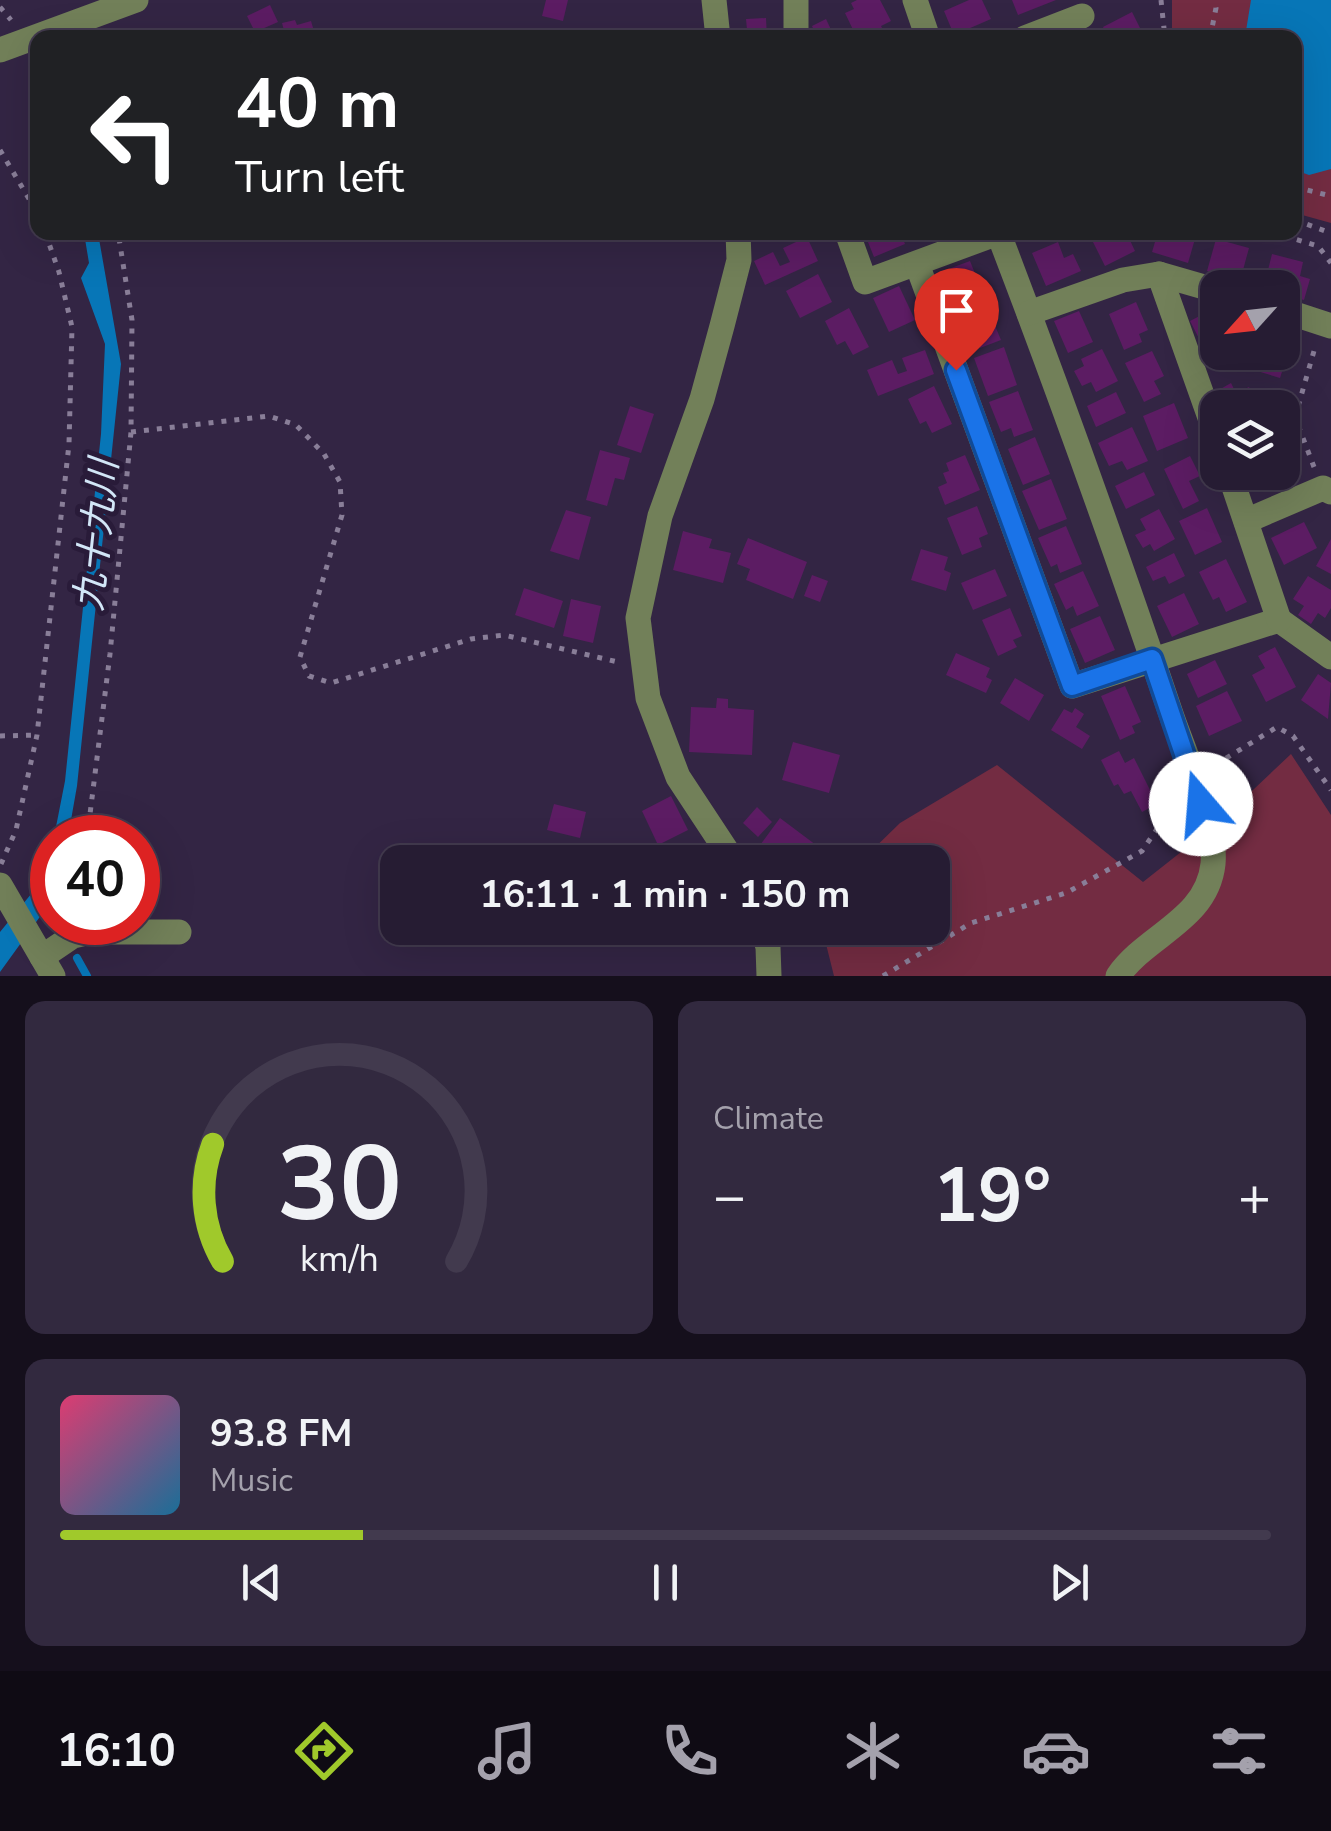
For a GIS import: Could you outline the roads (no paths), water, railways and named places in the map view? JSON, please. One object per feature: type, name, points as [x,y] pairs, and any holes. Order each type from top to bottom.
[{"type":"street","points":[[55,30],[136,0]]},
{"type":"street","points":[[714,0],[717,30]]},
{"type":"street","points":[[796,0],[796,30]]},
{"type":"street","points":[[914,0],[925,30]]},
{"type":"street","points":[[1048,30],[1083,18]]},
{"type":"street","points":[[725,845],[678,778],[648,698],[638,618],[660,516],[702,399],[722,326],[739,260],[738,240]]},
{"type":"street","points":[[849,240],[864,282],[980,240]]},
{"type":"street","points":[[1001,240],[1210,830],[1213,865],[1197,906],[1126,964],[1118,976]]},
{"type":"street","points":[[918,264],[1072,686],[1280,620]]},
{"type":"street","points":[[1029,312],[1124,280],[1159,274],[1200,286]]},
{"type":"street","points":[[1159,274],[1200,390]]},
{"type":"street","points":[[1300,316],[1327,324]]},
{"type":"street","points":[[1235,490],[1280,620],[1331,657]]},
{"type":"street","points":[[1246,521],[1327,490]]},
{"type":"street","points":[[1,880],[44,960],[73,936],[90,932],[179,932]]},
{"type":"street","points":[[768,945],[769,976]]},
{"type":"water","points":[[1251,0],[1331,0],[1331,169],[1309,175],[1302,172],[1302,30],[1246,30]]},
{"type":"water","name":"九十九川","points":[[85,240],[99,240],[121,364],[77,786],[72,815],[58,815],[101,434],[105,344],[81,278],[89,263]]},
{"type":"water","points":[[30,895],[30,930],[0,972],[0,932]]},
{"type":"waterway","points":[[77,958],[87,976]]}]
